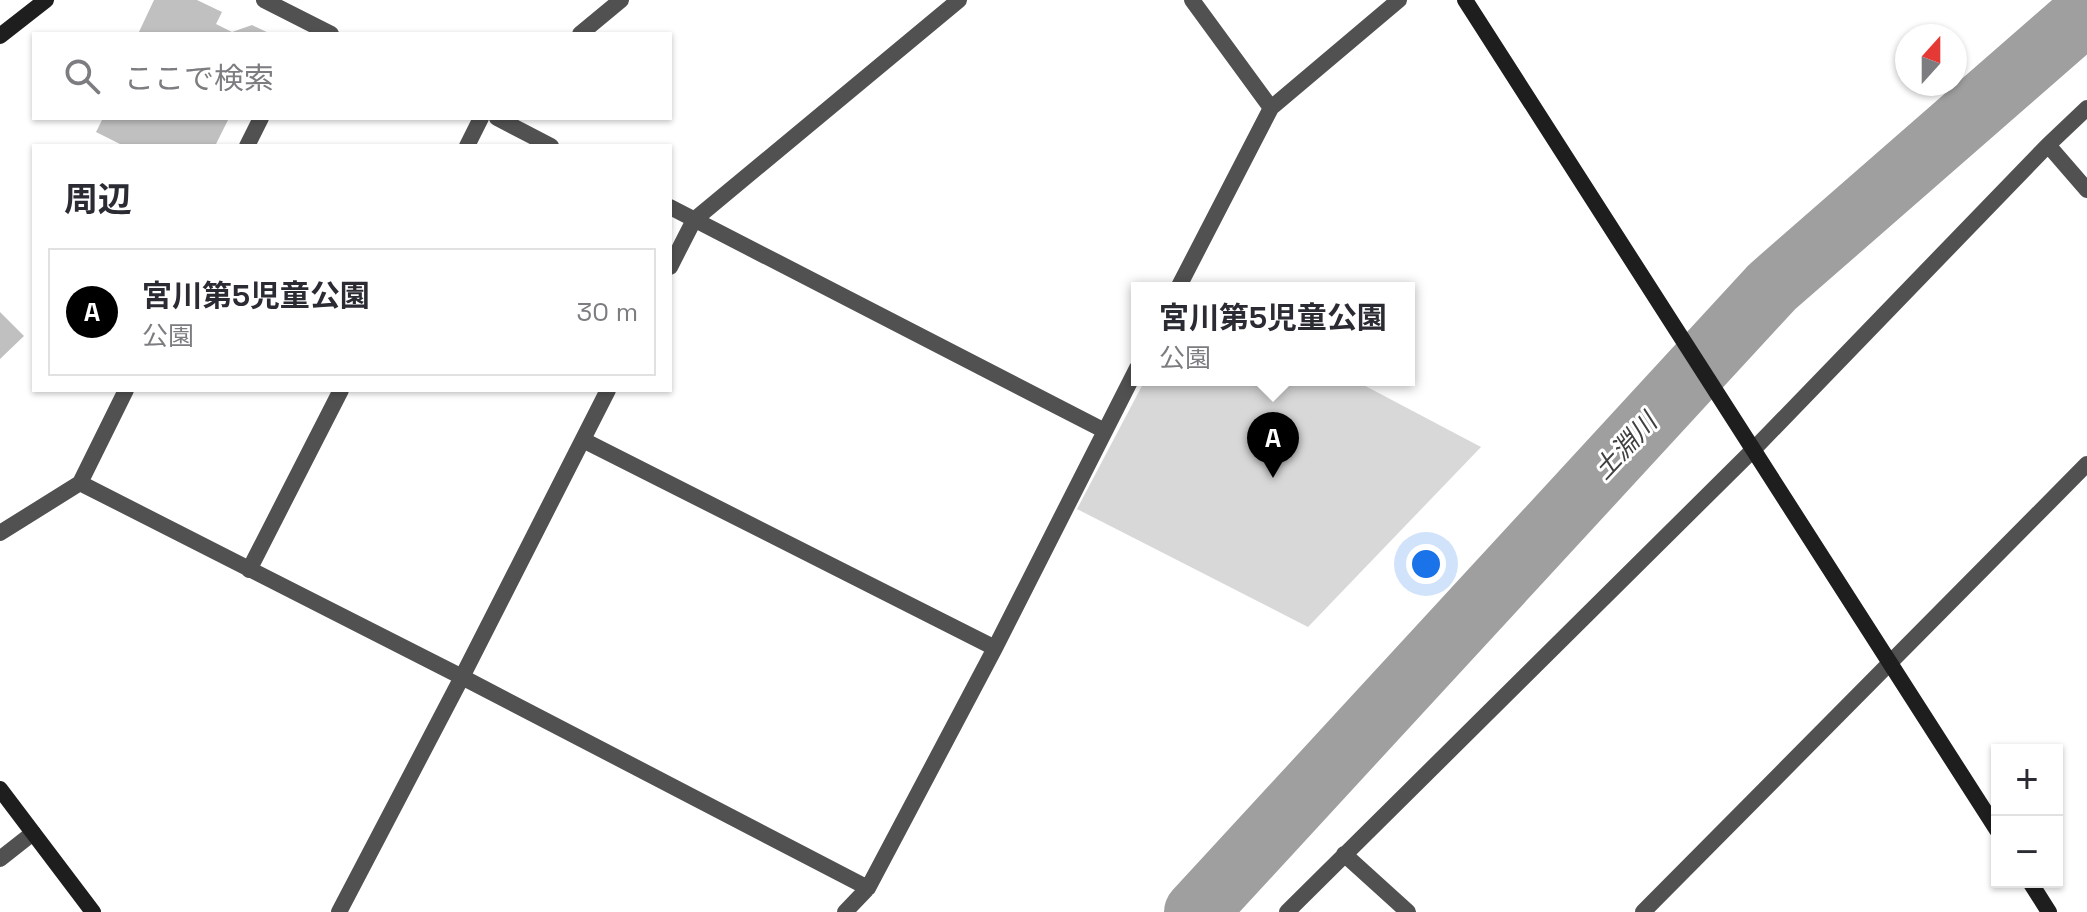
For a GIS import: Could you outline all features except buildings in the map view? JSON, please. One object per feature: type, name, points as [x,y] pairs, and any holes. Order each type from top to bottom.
[{"type":"street","points":[[0,36],[46,0]]},
{"type":"street","points":[[264,0],[306,28]]},
{"type":"street","points":[[582,32],[621,0]]},
{"type":"street","points":[[672,263],[694,220],[959,0]]},
{"type":"street","points":[[1192,0],[1271,108]]},
{"type":"street","points":[[1181,282],[1271,108],[1399,0]]},
{"type":"street","points":[[1465,0],[1991,821]]},
{"type":"street","points":[[1287,912],[1753,450],[2087,108]]},
{"type":"street","points":[[248,144],[260,120]]},
{"type":"street","points":[[468,144],[480,120]]},
{"type":"street","points":[[501,120],[547,144]]},
{"type":"street","points":[[2048,145],[2087,190]]},
{"type":"street","points":[[672,208],[1105,431]]},
{"type":"street","points":[[845,912],[868,888],[995,648],[1131,380]]},
{"type":"street","points":[[0,533],[80,483],[125,392]]},
{"type":"street","points":[[249,570],[340,392]]},
{"type":"street","points":[[339,912],[607,392]]},
{"type":"street","points":[[583,440],[995,648]]},
{"type":"street","points":[[1643,912],[2087,464]]},
{"type":"street","points":[[80,483],[868,888]]},
{"type":"street","points":[[0,789],[93,912]]},
{"type":"street","points":[[0,859],[33,833]]},
{"type":"street","points":[[1344,854],[1408,912]]},
{"type":"street","points":[[2034,888],[2049,912]]},
{"type":"shaded area","points":[[1142,386],[1365,386],[1481,447],[1308,627],[1077,509]]},
{"type":"waterway","name":"土淵川","points":[[1196,912],[1772,287],[2087,12]]},
{"type":"place","name":"宮川第5児童公園","points":[[1273,478]]}]
